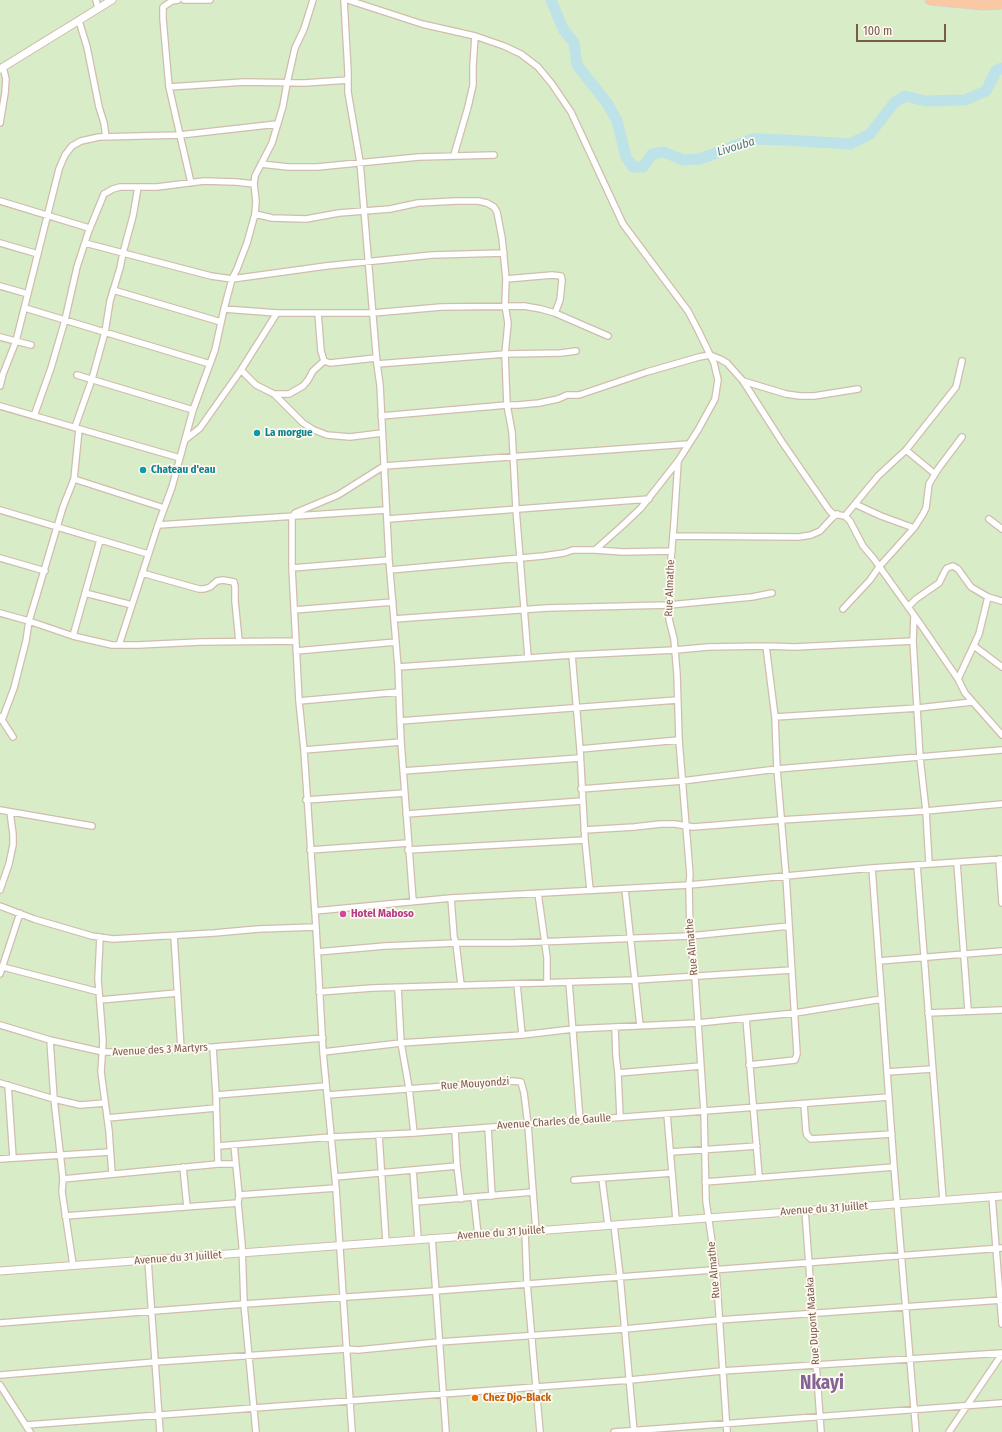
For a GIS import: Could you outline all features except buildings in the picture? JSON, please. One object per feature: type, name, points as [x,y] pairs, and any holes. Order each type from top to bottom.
[{"type":"highway","points":[[930,0],[983,5],[1002,4]]},
{"type":"street","points":[[96,0],[98,8]]},
{"type":"street","points":[[0,123],[6,79],[2,68],[112,0]]},
{"type":"street","points":[[178,0],[167,3],[163,7],[162,12],[169,87],[191,183]]},
{"type":"street","points":[[184,0],[210,0]]},
{"type":"street","points":[[119,645],[148,554],[172,488],[193,410],[215,350],[232,279],[247,243],[255,214],[255,176],[272,143],[285,96],[286,83],[295,48],[304,29],[313,0]]},
{"type":"street","points":[[344,0],[350,107],[360,162],[376,361],[380,385],[380,416],[386,510],[388,519],[389,560],[398,667],[400,742],[413,901]]},
{"type":"street","points":[[348,0],[422,24],[475,36],[504,46],[521,54],[538,67],[552,84],[571,112],[623,224],[688,311],[710,355],[717,371],[717,390],[715,399],[698,430],[678,462],[649,499],[595,550]]},
{"type":"street","points":[[78,21],[87,47],[106,137]]},
{"type":"street","points":[[454,155],[473,85],[475,36]]},
{"type":"street","points":[[169,87],[244,82],[305,83],[348,80]]},
{"type":"street","points":[[0,386],[16,341],[25,308],[59,168],[65,155],[72,146],[81,141],[99,137],[180,134],[277,124]]},
{"type":"street","points":[[261,164],[301,167],[454,155],[494,155]]},
{"type":"street","points":[[34,416],[51,368],[65,320],[77,267],[89,228],[104,194],[113,189],[157,187],[220,181],[254,184]]},
{"type":"street","points":[[12,737],[1,719],[14,688],[30,621],[57,527],[74,479],[77,428],[105,332],[113,290],[133,216],[138,187]]},
{"type":"street","points":[[0,201],[48,214],[89,228]]},
{"type":"street","points":[[255,214],[272,218],[306,219],[339,213],[390,209],[418,203],[456,201],[478,201],[487,203],[494,207],[497,212],[504,253],[506,279],[505,305],[508,323],[505,354],[507,405],[512,432],[516,509],[528,657]]},
{"type":"street","points":[[0,243],[38,254]]},
{"type":"street","points":[[85,243],[211,276],[232,279],[326,266],[432,255],[504,253]]},
{"type":"street","points":[[506,279],[552,275],[561,276],[560,300],[555,313]]},
{"type":"street","points":[[0,286],[28,294]]},
{"type":"street","points":[[113,290],[221,322]]},
{"type":"street","points":[[224,309],[277,313],[373,313],[441,307],[505,305],[524,306],[541,308],[608,336]]},
{"type":"street","points":[[25,308],[210,364]]},
{"type":"street","points":[[186,439],[200,428],[241,370],[277,313]]},
{"type":"street","points":[[318,313],[321,351],[324,361]]},
{"type":"street","points":[[0,337],[31,345]]},
{"type":"street","points":[[324,361],[330,363],[505,354],[561,353],[576,351]]},
{"type":"street","points":[[380,416],[507,405],[530,405],[567,395],[579,395],[654,370],[710,355],[727,363],[742,381],[822,501],[831,512],[845,516],[850,521],[863,546],[908,607],[958,679],[972,702],[1002,734]]},
{"type":"street","points":[[274,394],[289,394],[303,386],[313,371],[324,361]]},
{"type":"street","points":[[845,516],[878,476],[906,450],[956,387],[962,362]]},
{"type":"street","points":[[241,370],[256,385],[274,394],[303,423],[314,430],[328,435],[350,437],[382,433]]},
{"type":"street","points":[[76,375],[193,410]]},
{"type":"street","points":[[742,381],[786,394],[800,396],[814,396],[858,389]]},
{"type":"street","points":[[0,406],[180,458]]},
{"type":"street","points":[[843,609],[914,528],[923,514],[927,501],[928,488],[935,474],[962,437]]},
{"type":"street","points":[[352,1432],[336,1188],[323,1052],[304,750],[299,701],[292,568],[292,517],[295,513],[338,495],[384,466],[689,444]]},
{"type":"street","points":[[906,450],[935,474]]},
{"type":"street","name":"Rue Almathe","points":[[678,462],[669,619],[675,650],[677,674],[678,740],[690,875],[690,936],[695,977],[704,1112],[705,1182],[716,1269],[727,1432]]},
{"type":"street","points":[[74,479],[164,508]]},
{"type":"street","points":[[388,519],[649,499]]},
{"type":"street","points":[[855,504],[914,528]]},
{"type":"street","points":[[0,510],[148,554]]},
{"type":"street","points":[[158,525],[386,510]]},
{"type":"street","points":[[673,536],[799,537],[811,535],[820,531],[837,514]]},
{"type":"street","points":[[988,519],[1002,529]]},
{"type":"street","points":[[72,636],[100,540]]},
{"type":"street","points":[[390,570],[557,554],[573,550],[623,552],[672,551]]},
{"type":"street","points":[[0,558],[45,570]]},
{"type":"street","points":[[292,568],[389,560]]},
{"type":"street","points":[[908,607],[916,599],[939,583],[945,571],[951,566],[955,566],[958,569],[971,587],[988,597],[999,600],[1002,595]]},
{"type":"street","points":[[142,573],[199,589],[210,587],[217,581],[223,580],[234,582],[239,641]]},
{"type":"street","points":[[85,593],[132,605]]},
{"type":"street","points":[[394,619],[525,610],[669,605],[752,597],[772,593]]},
{"type":"street","points":[[958,679],[979,634],[988,597]]},
{"type":"street","points":[[294,610],[393,602]]},
{"type":"street","points":[[0,613],[30,621],[72,636],[112,645],[239,641],[296,641]]},
{"type":"street","points":[[914,616],[913,641],[920,758],[926,811],[929,864]]},
{"type":"street","points":[[398,667],[572,654],[675,650],[708,647],[795,647],[913,641]]},
{"type":"street","points":[[296,651],[396,642]]},
{"type":"street","points":[[749,1065],[796,1059],[797,1054],[786,876],[777,769],[775,717],[766,646]]},
{"type":"street","points":[[974,646],[1002,667]]},
{"type":"street","points":[[572,654],[580,749],[584,830],[590,890]]},
{"type":"street","points":[[299,701],[399,692]]},
{"type":"street","points":[[400,721],[677,700]]},
{"type":"street","points":[[775,717],[918,708],[972,702]]},
{"type":"street","points":[[580,749],[678,740]]},
{"type":"street","points":[[304,750],[400,742]]},
{"type":"street","points":[[581,789],[682,781],[777,769],[1002,750]]},
{"type":"street","points":[[403,771],[580,758]]},
{"type":"street","points":[[306,800],[405,793]]},
{"type":"street","points":[[406,814],[582,801]]},
{"type":"street","points":[[584,830],[661,824],[693,827],[926,811],[1002,804]]},
{"type":"street","points":[[0,810],[92,826]]},
{"type":"street","points":[[0,890],[9,864],[13,845],[10,812]]},
{"type":"street","points":[[408,850],[585,840]]},
{"type":"street","points":[[310,850],[408,843]]},
{"type":"street","points":[[315,911],[451,898],[689,885],[872,868],[1001,859],[1002,903]]},
{"type":"street","points":[[957,863],[968,1010]]},
{"type":"street","points":[[917,865],[943,1200]]},
{"type":"street","points":[[872,868],[894,1167],[916,1432]]},
{"type":"street","points":[[625,889],[640,1026]]},
{"type":"street","points":[[538,894],[545,941],[548,983]]},
{"type":"street","points":[[451,898],[454,937],[461,985]]},
{"type":"street","points":[[0,906],[34,919],[100,937],[123,939],[258,929],[316,927]]},
{"type":"street","points":[[0,974],[20,913]]},
{"type":"street","points":[[317,952],[385,946],[690,936],[789,926]]},
{"type":"street","points":[[174,936],[181,1049]]},
{"type":"street","points":[[100,937],[98,979],[103,1041],[101,1072],[112,1174]]},
{"type":"street","points":[[879,961],[1002,951]]},
{"type":"street","points":[[3,967],[99,992]]},
{"type":"street","points":[[320,992],[461,985],[636,980],[792,970]]},
{"type":"street","points":[[569,982],[580,1121]]},
{"type":"street","points":[[517,984],[522,1035]]},
{"type":"street","points":[[398,988],[401,1043],[410,1088],[414,1133]]},
{"type":"street","points":[[100,1000],[177,993]]},
{"type":"street","points":[[323,1052],[401,1043],[522,1035],[573,1029],[698,1023],[795,1014],[882,999]]},
{"type":"street","points":[[928,1013],[968,1010],[1002,1010]]},
{"type":"street","points":[[746,1018],[759,1177]]},
{"type":"street","name":"Avenue des 3 Martyrs","points":[[0,1025],[50,1040],[102,1052],[181,1049],[322,1038]]},
{"type":"street","points":[[615,1027],[620,1117]]},
{"type":"street","points":[[50,1040],[59,1155],[63,1179],[62,1192],[73,1265]]},
{"type":"street","points":[[212,1047],[216,1095],[218,1164]]},
{"type":"street","points":[[618,1073],[701,1066]]},
{"type":"street","points":[[887,1072],[932,1069]]},
{"type":"street","name":"Rue Mouyondzi","points":[[327,1095],[513,1081],[519,1082],[523,1086],[528,1125],[536,1230]]},
{"type":"street","points":[[0,1083],[80,1105],[105,1103]]},
{"type":"street","points":[[8,1085],[13,1158]]},
{"type":"street","points":[[216,1095],[326,1086]]},
{"type":"street","name":"Avenue Charles de Gaulle","points":[[218,1146],[332,1137],[488,1128],[889,1097]]},
{"type":"street","points":[[804,1104],[806,1131],[807,1135],[812,1139],[892,1134]]},
{"type":"street","points":[[107,1118],[216,1108]]},
{"type":"street","points":[[667,1114],[676,1220]]},
{"type":"street","points":[[488,1128],[492,1196]]},
{"type":"street","points":[[455,1130],[461,1199]]},
{"type":"street","points":[[379,1135],[386,1242]]},
{"type":"street","points":[[234,1145],[239,1195],[238,1203],[244,1304],[256,1432]]},
{"type":"street","points":[[671,1152],[757,1146]]},
{"type":"street","points":[[0,1159],[110,1152]]},
{"type":"street","points":[[63,1179],[183,1167],[236,1164]]},
{"type":"street","points":[[335,1177],[457,1166]]},
{"type":"street","points":[[183,1167],[187,1206]]},
{"type":"street","points":[[705,1182],[894,1167]]},
{"type":"street","points":[[413,1170],[418,1239]]},
{"type":"street","points":[[574,1180],[672,1173]]},
{"type":"street","points":[[602,1179],[620,1276],[630,1380],[633,1431]]},
{"type":"street","points":[[239,1195],[336,1188]]},
{"type":"street","points":[[415,1202],[533,1192]]},
{"type":"street","points":[[992,1196],[999,1249],[1002,1324]]},
{"type":"street","name":"Avenue du 31 Juillet","points":[[0,1271],[1002,1196]]},
{"type":"street","points":[[474,1198],[478,1235]]},
{"type":"street","points":[[65,1216],[238,1203]]},
{"type":"street","name":"Rue Dupont Mataka","points":[[805,1210],[821,1432]]},
{"type":"street","points":[[525,1232],[527,1283],[540,1432]]},
{"type":"street","points":[[432,1238],[442,1394],[446,1432]]},
{"type":"street","points":[[0,1323],[999,1249]]},
{"type":"street","points":[[148,1260],[160,1432]]},
{"type":"street","points":[[0,1375],[155,1362],[346,1349],[358,1350],[439,1342],[625,1329],[719,1320],[1001,1300]]},
{"type":"street","points":[[26,1425],[253,1407],[350,1402],[630,1380],[722,1371],[1002,1353]]},
{"type":"street","points":[[949,1432],[1002,1353]]},
{"type":"street","points":[[0,1388],[30,1432]]},
{"type":"street","points":[[614,1432],[1002,1403]]},
{"type":"green space","points":[[0,0],[1002,0],[1002,1432],[0,1432]]},
{"type":"waterway","name":"Livouba","points":[[551,0],[563,29],[574,43],[577,65],[607,103],[617,121],[626,157],[633,167],[643,167],[652,154],[664,152],[683,160],[700,159],[753,139],[850,144],[870,134],[894,103],[905,96],[925,101],[965,100],[986,91],[996,71],[1002,68]]},
{"type":"place","name":"La morgue","points":[[257,433]]},
{"type":"place","name":"Chateau d'eau","points":[[143,470]]},
{"type":"place","name":"Hotel Maboso","points":[[343,914]]},
{"type":"place","name":"Chez Djo-Black","points":[[475,1398]]},
{"type":"district","name":"Nkayi","points":[[822,1384]]}]
